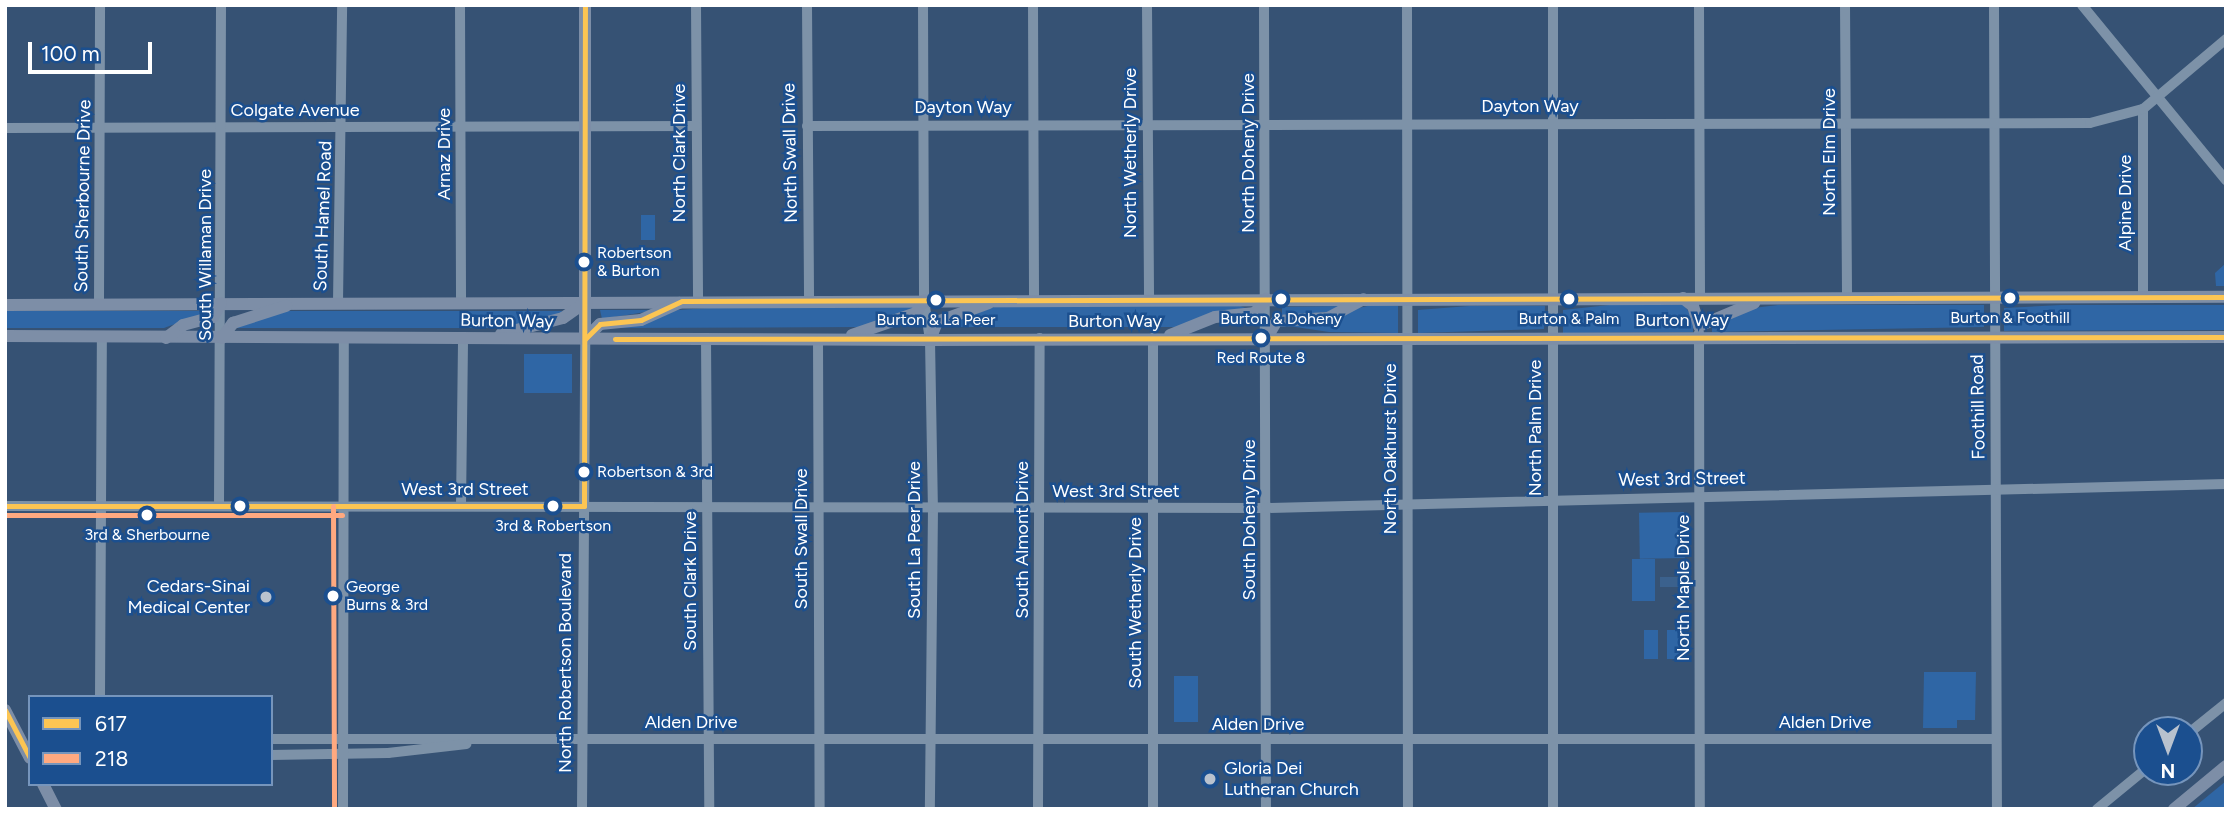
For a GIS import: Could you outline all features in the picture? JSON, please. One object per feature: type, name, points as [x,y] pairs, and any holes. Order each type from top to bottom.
[{"type":"main road","name":"North Robertson Boulevard","points":[[584,344],[587,301],[585,5]]},
{"type":"main road","name":"Burton Way","points":[[5,305],[2226,297]]},
{"type":"main road","points":[[1683,298],[1693,306],[1699,332],[1742,306],[1772,298]]},
{"type":"main road","points":[[1157,338],[1215,317],[1255,313],[1266,299]]},
{"type":"main road","points":[[1266,338],[1277,321],[1328,318],[1364,299]]},
{"type":"main road","points":[[838,339],[916,313],[925,300]]},
{"type":"main road","points":[[930,340],[937,322],[999,300]]},
{"type":"main road","points":[[491,338],[563,318],[587,301]]},
{"type":"main road","points":[[584,344],[600,324],[641,320],[682,301]]},
{"type":"main road","points":[[222,338],[233,323],[296,302]]},
{"type":"main road","points":[[166,338],[183,325],[213,317],[221,303]]},
{"type":"main road","name":"Burton Way","points":[[5,336],[491,338],[584,344],[706,339],[1552,338],[1699,332],[1994,338],[2226,337]]},
{"type":"main road","points":[[5,710],[26,744]]},
{"type":"main road","points":[[2175,809],[2226,766]]},
{"type":"main road","points":[[44,786],[56,809]]},
{"type":"street","name":"South Sherbourne Drive","points":[[99,304],[102,128],[100,5]]},
{"type":"street","name":"South Willaman Drive","points":[[219,506],[223,127],[221,5]]},
{"type":"street","name":"South Hamel Road","points":[[338,302],[343,127],[342,5]]},
{"type":"street","name":"Arnaz Drive","points":[[460,5],[461,302]]},
{"type":"street","name":"North Clark Drive","points":[[696,5],[698,301]]},
{"type":"street","name":"North Swall Drive","points":[[807,5],[809,301]]},
{"type":"street","name":"South La Peer Drive","points":[[923,5],[925,300],[930,340],[933,508],[930,809]]},
{"type":"street","points":[[1033,5],[1034,300]]},
{"type":"street","name":"North Wetherly Drive","points":[[1147,5],[1149,300]]},
{"type":"street","name":"North Doheny Drive","points":[[1264,5],[1266,299]]},
{"type":"street","name":"North Oakhurst Drive","points":[[1407,5],[1409,809]]},
{"type":"street","name":"North Palm Drive","points":[[1553,5],[1553,809]]},
{"type":"street","points":[[1699,5],[1700,298]]},
{"type":"street","name":"North Elm Drive","points":[[1845,5],[1847,298]]},
{"type":"street","name":"Foothill Road","points":[[1994,5],[1997,809]]},
{"type":"street","points":[[2082,5],[2226,180]]},
{"type":"street","name":"Dayton Way","points":[[807,126],[2090,122],[2143,109],[2226,39]]},
{"type":"street","name":"Alpine Drive","points":[[2143,109],[2143,297]]},
{"type":"street","points":[[585,127],[696,126]]},
{"type":"street","name":"Colgate Avenue","points":[[5,128],[585,127]]},
{"type":"street","name":"South Doheny Drive","points":[[1266,299],[1266,741]]},
{"type":"street","name":"North Maple Drive","points":[[1699,332],[1700,809]]},
{"type":"street","points":[[100,695],[102,337]]},
{"type":"street","points":[[343,809],[344,337]]},
{"type":"street","points":[[461,506],[463,338]]},
{"type":"street","name":"South Almont Drive","points":[[1038,809],[1040,338]]},
{"type":"street","name":"South Wetherly Drive","points":[[1152,741],[1157,338]]},
{"type":"street","name":"South Clark Drive","points":[[706,339],[709,739]]},
{"type":"street","name":"South Swall Drive","points":[[818,339],[819,738]]},
{"type":"street","name":"North Robertson Boulevard","points":[[582,809],[584,344]]},
{"type":"street","name":"West 3rd Street","points":[[5,506],[1266,508],[2226,484]]},
{"type":"street","points":[[2203,722],[2226,703]]},
{"type":"street","name":"Alden Drive","points":[[273,738],[819,738],[1038,741],[1996,739]]},
{"type":"street","name":"Alden Drive","points":[[273,755],[342,754],[521,738]]},
{"type":"street","points":[[819,738],[820,809]]},
{"type":"street","points":[[709,739],[709,809]]},
{"type":"street","points":[[1152,741],[1153,809]]},
{"type":"street","points":[[1266,741],[1266,809]]},
{"type":"street","points":[[2096,809],[2133,779]]},
{"type":"shaded area","points":[[641,215],[655,215],[655,240],[641,240]]},
{"type":"shaded area","points":[[2226,263],[2226,286],[2216,286],[2215,273]]},
{"type":"shaded area","points":[[1237,305],[1249,309],[1186,327],[938,327],[997,306]]},
{"type":"shaded area","points":[[1372,305],[1398,306],[1398,333],[1329,332],[1282,325]]},
{"type":"shaded area","points":[[1609,305],[1684,305],[1693,318],[1693,332],[1563,333],[1563,310]]},
{"type":"shaded area","points":[[1778,305],[1984,305],[1984,327],[1712,332],[1712,324],[1745,309]]},
{"type":"shaded area","points":[[2061,305],[2226,305],[2226,330],[2004,331],[2004,308]]},
{"type":"shaded area","points":[[735,306],[915,306],[915,310],[860,327],[605,328],[678,310]]},
{"type":"shaded area","points":[[1342,306],[1341,310],[1282,318],[1282,307]]},
{"type":"shaded area","points":[[1469,306],[1545,306],[1544,329],[1418,333],[1418,310]]},
{"type":"shaded area","points":[[600,310],[658,310],[602,319]]},
{"type":"shaded area","points":[[5,311],[211,311],[164,328],[5,328]]},
{"type":"shaded area","points":[[282,311],[561,311],[568,314],[501,328],[232,328]]},
{"type":"shaded area","points":[[524,354],[572,354],[572,393],[524,393]]},
{"type":"shaded area","points":[[1684,512],[1685,558],[1640,559],[1639,513]]},
{"type":"shaded area","points":[[1632,559],[1655,559],[1655,601],[1632,601]]},
{"type":"shaded area","points":[[1660,577],[1681,577],[1681,587],[1660,587]]},
{"type":"shaded area","points":[[1644,630],[1658,630],[1658,659],[1644,659]]},
{"type":"shaded area","points":[[1667,630],[1681,630],[1681,659],[1667,659]]},
{"type":"shaded area","points":[[1924,672],[1976,672],[1975,720],[1957,720],[1957,728],[1923,728]]},
{"type":"shaded area","points":[[1174,676],[1198,676],[1198,722],[1174,722]]},
{"type":"shaded area","points":[[2226,781],[2226,809],[2192,809]]},
{"type":"transit line","name":"617","points":[[584,506],[585,5]]},
{"type":"transit line","name":"617","points":[[585,339],[600,324],[641,320],[682,301],[2226,297]]},
{"type":"transit line","name":"617","points":[[615,339],[2226,337]]},
{"type":"transit line","name":"617","points":[[5,506],[584,506]]},
{"type":"transit line","name":"218","points":[[333,506],[334,809]]},
{"type":"transit line","name":"218","points":[[5,515],[342,515]]},
{"type":"transit line","name":"617","points":[[5,710],[28,754]]},
{"type":"place","name":"Robertson & Burton","points":[[584,262]]},
{"type":"place","name":"Burton & Foothill","points":[[2010,298]]},
{"type":"place","name":"Burton & Doheny","points":[[1281,299]]},
{"type":"place","name":"Burton & Palm","points":[[1569,299]]},
{"type":"place","name":"Burton & La Peer","points":[[936,300]]},
{"type":"place","name":"Red Route 8","points":[[1261,338]]},
{"type":"place","name":"Robertson & 3rd","points":[[584,472]]},
{"type":"place","name":"3rd & Robertson","points":[[553,506]]},
{"type":"place","name":"3rd & Sherbourne","points":[[147,515]]},
{"type":"place","name":"George Burns & 3rd","points":[[333,596]]},
{"type":"place","name":"Cedars-Sinai Medical Center","points":[[266,597]]},
{"type":"place","name":"Gloria Dei Lutheran Church","points":[[1210,779]]}]
